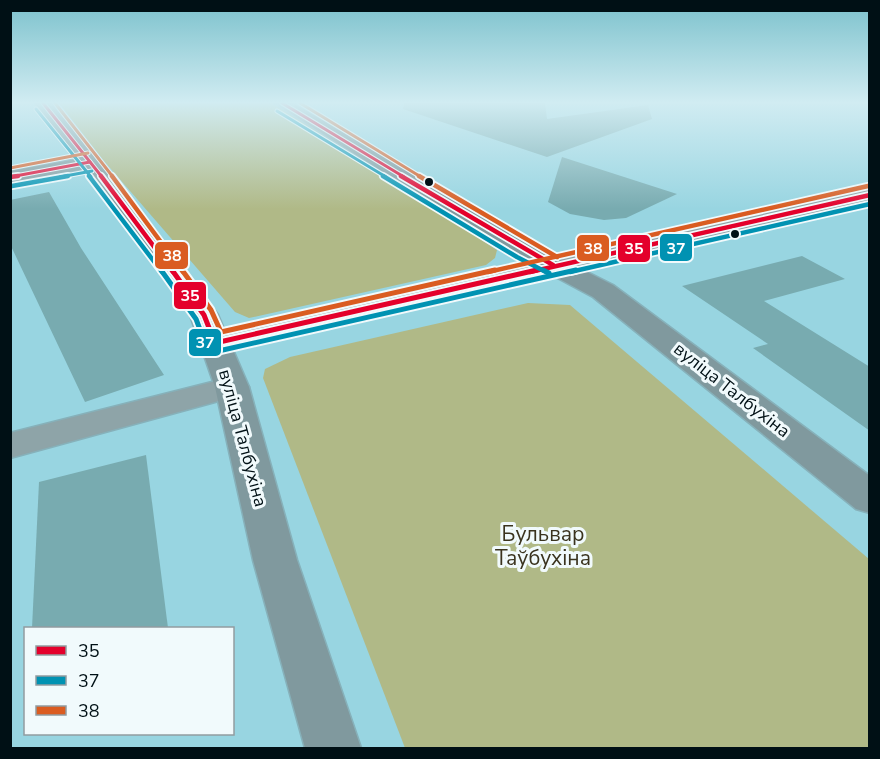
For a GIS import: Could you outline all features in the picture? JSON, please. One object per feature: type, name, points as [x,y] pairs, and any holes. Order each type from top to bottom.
[{"type":"main road","name":"вуліца Талбухіна","points":[[71,138],[132,215],[204,315],[232,387],[275,560],[333,748]]},
{"type":"main road","name":"вуліца Талбухіна","points":[[340,138],[522,249],[603,291],[870,498]]},
{"type":"main road","points":[[10,177],[90,162]]},
{"type":"street","points":[[215,343],[870,195]]},
{"type":"street","points":[[10,446],[232,387]]},
{"type":"green space","points":[[86,138],[328,138],[497,250],[495,258],[486,265],[249,318],[235,312]]},
{"type":"green space","name":"Бульвар Таўбухіна","points":[[528,303],[570,305],[869,559],[869,748],[405,748],[263,378],[265,369],[290,357]]},
{"type":"building","points":[[491,138],[598,138],[547,157]]},
{"type":"building","points":[[562,157],[677,194],[626,218],[604,220],[570,214],[548,202]]},
{"type":"building","points":[[49,192],[81,248],[164,375],[85,402],[10,244],[10,200]]},
{"type":"building","points":[[802,256],[845,279],[764,301],[870,367],[870,431],[753,348],[768,344],[682,286]]},
{"type":"building","points":[[146,455],[168,627],[32,627],[39,482]]},
{"type":"transit line","name":"37","points":[[60,138],[125,220],[196,319],[207,348],[214,352],[870,204]]},
{"type":"transit line","name":"35","points":[[71,138],[132,215],[204,315],[215,343],[870,195]]},
{"type":"transit line","name":"38","points":[[83,138],[139,210],[211,310],[221,332],[868,186]]},
{"type":"transit line","name":"37","points":[[322,138],[517,257],[549,273]]},
{"type":"transit line","name":"35","points":[[340,138],[522,249],[553,265]]},
{"type":"transit line","name":"38","points":[[358,138],[526,241],[557,257]]},
{"type":"transit line","name":"38","points":[[10,168],[88,153]]},
{"type":"transit line","name":"35","points":[[10,177],[90,162]]},
{"type":"transit line","name":"37","points":[[12,186],[92,171]]}]
